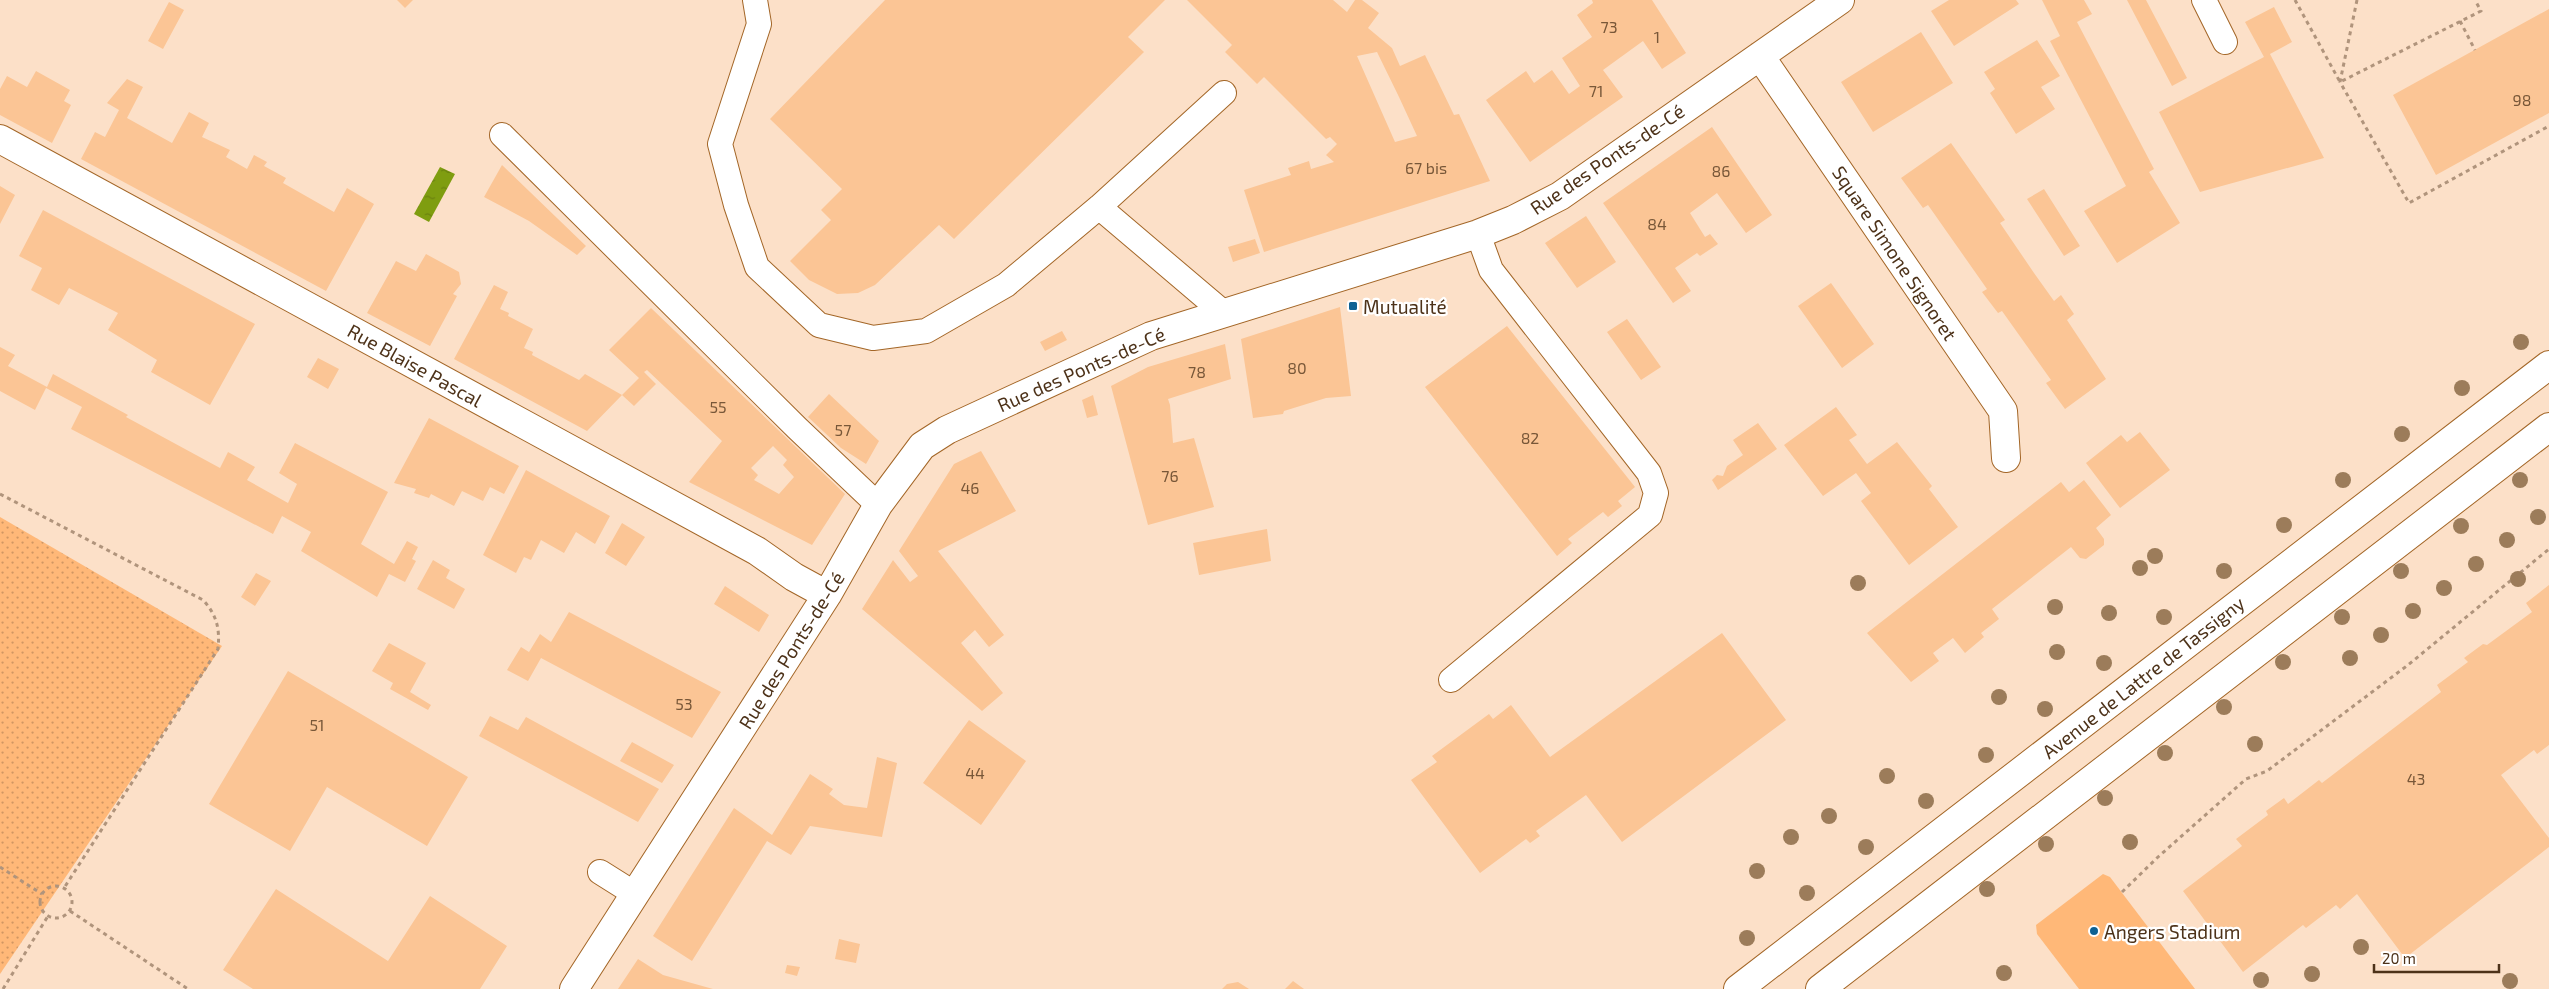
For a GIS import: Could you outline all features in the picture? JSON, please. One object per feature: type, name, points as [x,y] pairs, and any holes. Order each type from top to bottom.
[{"type":"street","name":"Rue des Ponts-de-Cé","points":[[574,989],[827,595],[878,505],[922,446],[947,430],[1151,336],[1478,234],[1513,220],[1560,196],[1760,56],[1824,4]]},
{"type":"street","name":"Square Simone Signoret","points":[[1760,56],[2003,411],[2006,458]]},
{"type":"street","name":"Rue Blaise Pascal","points":[[0,139],[758,551],[794,577],[827,595]]},
{"type":"street","name":"Avenue de Lattre de Tassigny","points":[[1738,989],[2549,365]]},
{"type":"street","points":[[1820,989],[2549,427]]},
{"type":"lane","points":[[756,0],[759,24],[720,144],[736,205],[757,267],[819,325],[872,338],[926,331],[1006,285],[1099,207],[1224,93]]},
{"type":"lane","points":[[2204,0],[2225,42]]},
{"type":"lane","points":[[502,135],[797,428],[878,505]]},
{"type":"lane","points":[[1099,207],[1225,314]]},
{"type":"lane","points":[[1451,680],[1650,515],[1656,493],[1648,473],[1491,270],[1478,234]]},
{"type":"lane","points":[[600,872],[635,894]]},
{"type":"path","points":[[2295,0],[2410,203],[2549,126]]},
{"type":"path","points":[[2340,82],[2357,0]]},
{"type":"path","points":[[2340,82],[2481,11],[2475,0]]},
{"type":"path","points":[[2460,21],[2475,50]]},
{"type":"path","points":[[0,494],[203,600],[211,608],[219,634],[218,649],[64,888]]},
{"type":"path","points":[[2122,892],[2158,856],[2246,779],[2267,771],[2408,665],[2549,549]]},
{"type":"path","points":[[0,867],[42,894]]},
{"type":"path","points":[[56,886],[64,888],[70,894],[72,902],[70,911],[64,917],[56,919],[48,916],[41,911],[40,902],[42,894],[48,888],[56,886]]},
{"type":"path","points":[[70,911],[188,989]]},
{"type":"path","points":[[3,989],[48,916]]},
{"type":"shaded area","points":[[0,517],[222,646],[0,974]]},
{"type":"shaded area","name":"Angers Stadium","points":[[2103,874],[2110,877],[2195,989],[2079,989],[2037,934],[2036,925]]},
{"type":"water","points":[[440,167],[455,174],[429,222],[414,214]]},
{"type":"building","points":[[397,0],[413,0],[405,8]]},
{"type":"building","points":[[885,0],[1165,0],[1128,37],[1144,52],[954,239],[939,225],[875,285],[858,293],[837,294],[809,280],[790,261],[831,220],[821,210],[842,189],[770,119]]},
{"type":"building","points":[[1187,0],[1333,0],[1347,12],[1355,0],[1362,0],[1379,13],[1368,28],[1392,48],[1400,66],[1425,55],[1454,115],[1459,114],[1490,181],[1264,252],[1244,190],[1291,175],[1288,168],[1309,161],[1311,169],[1334,162],[1326,155],[1337,144],[1330,137],[1326,139],[1264,77],[1257,84],[1225,52],[1232,45]],"holes":[[[1377,52],[1417,136],[1395,142],[1357,56]]]},
{"type":"building","points":[[1592,0],[1652,0],[1686,53],[1662,69],[1643,41],[1603,70],[1623,97],[1530,162],[1486,100],[1526,71],[1534,83],[1552,70],[1569,94],[1580,86],[1562,58],[1592,37],[1577,15],[1593,3]]},
{"type":"building","points":[[1949,0],[2016,0],[2019,4],[1954,46],[1931,11]]},
{"type":"building","points":[[2042,0],[2084,0],[2092,14],[2077,22],[2154,169],[2149,172],[2180,223],[2117,263],[2084,211],[2126,186],[2050,41],[2060,36]]},
{"type":"building","points":[[2127,0],[2146,0],[2187,78],[2172,86]]},
{"type":"building","points":[[169,2],[184,10],[163,49],[148,41]]},
{"type":"building","points":[[2274,7],[2292,42],[2270,54],[2324,158],[2200,192],[2159,112],[2264,57],[2245,22]]},
{"type":"building","points":[[2549,9],[2549,113],[2436,175],[2393,95]]},
{"type":"building","points":[[1921,32],[1953,83],[1873,132],[1841,82]]},
{"type":"building","points":[[2037,40],[2060,76],[2041,87],[2055,109],[2016,134],[1990,93],[1995,89],[1984,72]]},
{"type":"building","points":[[36,71],[70,90],[64,101],[71,105],[52,143],[0,115],[0,89],[7,76],[27,87]]},
{"type":"building","points":[[127,79],[143,87],[127,118],[172,143],[189,112],[209,123],[202,137],[230,150],[226,157],[247,169],[254,155],[267,162],[264,166],[286,178],[283,183],[334,212],[347,188],[374,204],[326,291],[81,159],[95,132],[105,137],[119,110],[107,103]]},
{"type":"building","points":[[1712,127],[1772,215],[1746,233],[1717,193],[1690,213],[1705,237],[1710,234],[1718,244],[1700,256],[1697,253],[1675,268],[1691,291],[1673,303],[1603,203]]},
{"type":"building","points":[[1951,143],[2005,220],[2000,223],[2054,301],[2061,295],[2074,314],[2067,320],[2106,379],[2065,409],[2046,383],[2051,380],[2002,311],[1998,313],[1982,292],[1987,289],[1928,205],[1923,208],[1901,178]]},
{"type":"building","points":[[502,165],[586,246],[577,255],[529,221],[484,197]]},
{"type":"building","points":[[0,186],[15,195],[0,224]]},
{"type":"building","points":[[2044,189],[2080,246],[2064,256],[2027,199]]},
{"type":"building","points":[[43,210],[255,324],[210,405],[151,372],[157,360],[108,330],[118,313],[69,288],[59,305],[31,290],[42,268],[19,256]]},
{"type":"building","points":[[1586,216],[1616,262],[1577,288],[1545,243]]},
{"type":"building","points":[[1255,239],[1260,253],[1233,262],[1228,247]]},
{"type":"building","points":[[426,254],[459,272],[461,284],[453,294],[457,296],[430,346],[367,313],[396,261],[416,271]]},
{"type":"building","points":[[1831,283],[1874,344],[1842,368],[1798,306]]},
{"type":"building","points":[[494,285],[508,292],[500,309],[509,313],[508,316],[533,329],[524,348],[533,352],[532,355],[579,380],[585,374],[622,395],[587,431],[454,359]]},
{"type":"building","points":[[1340,307],[1351,396],[1326,398],[1284,411],[1283,414],[1253,418],[1241,339]]},
{"type":"building","points":[[651,308],[845,494],[812,545],[689,482],[722,441],[647,370],[644,372],[656,384],[634,406],[622,395],[639,378],[609,350]],"holes":[[[773,446],[787,460],[783,465],[794,477],[779,494],[754,480],[758,475],[751,468]]]},
{"type":"building","points":[[1627,319],[1661,367],[1641,380],[1607,332]]},
{"type":"building","points":[[1507,326],[1635,487],[1618,501],[1622,506],[1608,517],[1603,512],[1568,539],[1572,543],[1557,556],[1425,387]]},
{"type":"building","points":[[1062,331],[1067,340],[1045,351],[1040,342]]},
{"type":"building","points":[[1225,344],[1231,379],[1168,399],[1173,443],[1194,438],[1214,507],[1148,525],[1111,386],[1148,367]]},
{"type":"building","points":[[0,347],[15,355],[8,366],[47,387],[53,374],[128,415],[126,417],[220,468],[228,452],[255,467],[247,480],[288,503],[297,484],[279,473],[295,443],[388,492],[361,544],[394,564],[407,541],[418,547],[412,559],[416,561],[405,582],[389,574],[377,597],[301,551],[311,532],[282,516],[273,534],[71,429],[82,407],[46,388],[35,410],[0,391]]},
{"type":"building","points":[[318,358],[339,369],[328,389],[307,377]]},
{"type":"building","points":[[829,394],[879,441],[866,464],[841,448],[808,417]]},
{"type":"building","points":[[1093,395],[1098,415],[1087,418],[1082,400]]},
{"type":"building","points":[[1836,407],[1857,435],[1849,440],[1867,464],[1897,442],[1932,486],[1929,489],[1958,527],[1909,565],[1861,501],[1871,493],[1856,473],[1823,496],[1784,445]]},
{"type":"building","points":[[429,418],[519,466],[504,494],[490,487],[483,501],[462,491],[454,506],[431,494],[429,498],[414,493],[416,489],[394,483]]},
{"type":"building","points":[[1758,423],[1777,449],[1718,490],[1712,480],[1717,475],[1723,476],[1727,466],[1743,455],[1733,440]]},
{"type":"building","points":[[2140,432],[2170,470],[2120,508],[2086,463],[2121,435],[2127,442]]},
{"type":"building","points":[[981,451],[1016,511],[938,551],[1004,635],[989,647],[975,630],[961,643],[1003,693],[982,711],[862,609],[893,560],[910,582],[918,576],[899,551],[954,464]]},
{"type":"building","points":[[526,470],[610,516],[595,544],[576,532],[564,553],[541,540],[531,560],[524,557],[516,573],[483,555]]},
{"type":"building","points":[[2084,480],[2111,515],[2096,528],[2104,539],[2104,545],[2086,559],[2080,558],[2071,547],[1992,609],[1999,619],[1981,633],[1984,637],[1965,653],[1953,638],[1933,653],[1939,661],[1911,682],[1867,633],[2061,482],[2069,492]]},
{"type":"building","points":[[622,523],[645,537],[626,566],[605,553]]},
{"type":"building","points":[[1267,529],[1271,561],[1199,575],[1193,543]]},
{"type":"building","points":[[433,560],[450,570],[446,578],[465,589],[454,609],[417,589]]},
{"type":"building","points":[[256,573],[271,581],[255,606],[241,597]]},
{"type":"building","points":[[2549,585],[2549,745],[2537,754],[2534,750],[2501,775],[2549,838],[2549,847],[2405,958],[2357,894],[2340,909],[2336,905],[2306,928],[2303,925],[2243,972],[2183,891],[2242,846],[2236,839],[2268,815],[2266,811],[2284,798],[2288,804],[2319,780],[2322,783],[2441,692],[2437,685],[2468,662],[2464,658],[2483,644],[2487,645],[2532,612],[2526,603]]},
{"type":"building","points":[[725,586],[769,615],[759,632],[714,604]]},
{"type":"building","points":[[569,612],[721,692],[692,738],[541,658],[528,681],[507,670],[521,647],[529,652],[540,634],[551,642]]},
{"type":"building","points":[[1722,633],[1786,720],[1622,842],[1586,795],[1536,831],[1540,836],[1530,843],[1526,839],[1480,873],[1411,780],[1437,762],[1432,756],[1489,714],[1493,719],[1511,705],[1550,757]]},
{"type":"building","points":[[389,643],[426,663],[410,692],[431,705],[428,710],[390,689],[393,683],[372,671]]},
{"type":"building","points":[[288,671],[468,777],[427,846],[327,787],[290,851],[209,804]]},
{"type":"building","points":[[490,716],[518,730],[526,717],[659,789],[638,822],[479,736]]},
{"type":"building","points":[[969,720],[1026,761],[981,825],[923,783]]},
{"type":"building","points":[[632,742],[674,765],[662,783],[620,761]]},
{"type":"building","points":[[877,757],[897,763],[882,837],[810,826],[791,855],[767,841],[692,961],[653,936],[734,808],[772,835],[810,774],[833,789],[829,794],[844,805],[867,808]]},
{"type":"building","points":[[276,889],[388,961],[430,896],[507,946],[480,989],[253,989],[223,970]]},
{"type":"building","points":[[839,939],[860,944],[856,963],[835,959]]},
{"type":"building","points":[[638,959],[663,975],[713,989],[618,989]]},
{"type":"building","points":[[787,965],[800,967],[797,976],[785,973]]},
{"type":"building","points":[[1293,981],[1304,989],[1285,989]]},
{"type":"building","points":[[1238,982],[1249,989],[1222,989],[1227,984]]},
{"type":"place","name":"Mutualité","points":[[1353,306]]},
{"type":"place","name":"Angers Stadium","points":[[2094,931]]}]
